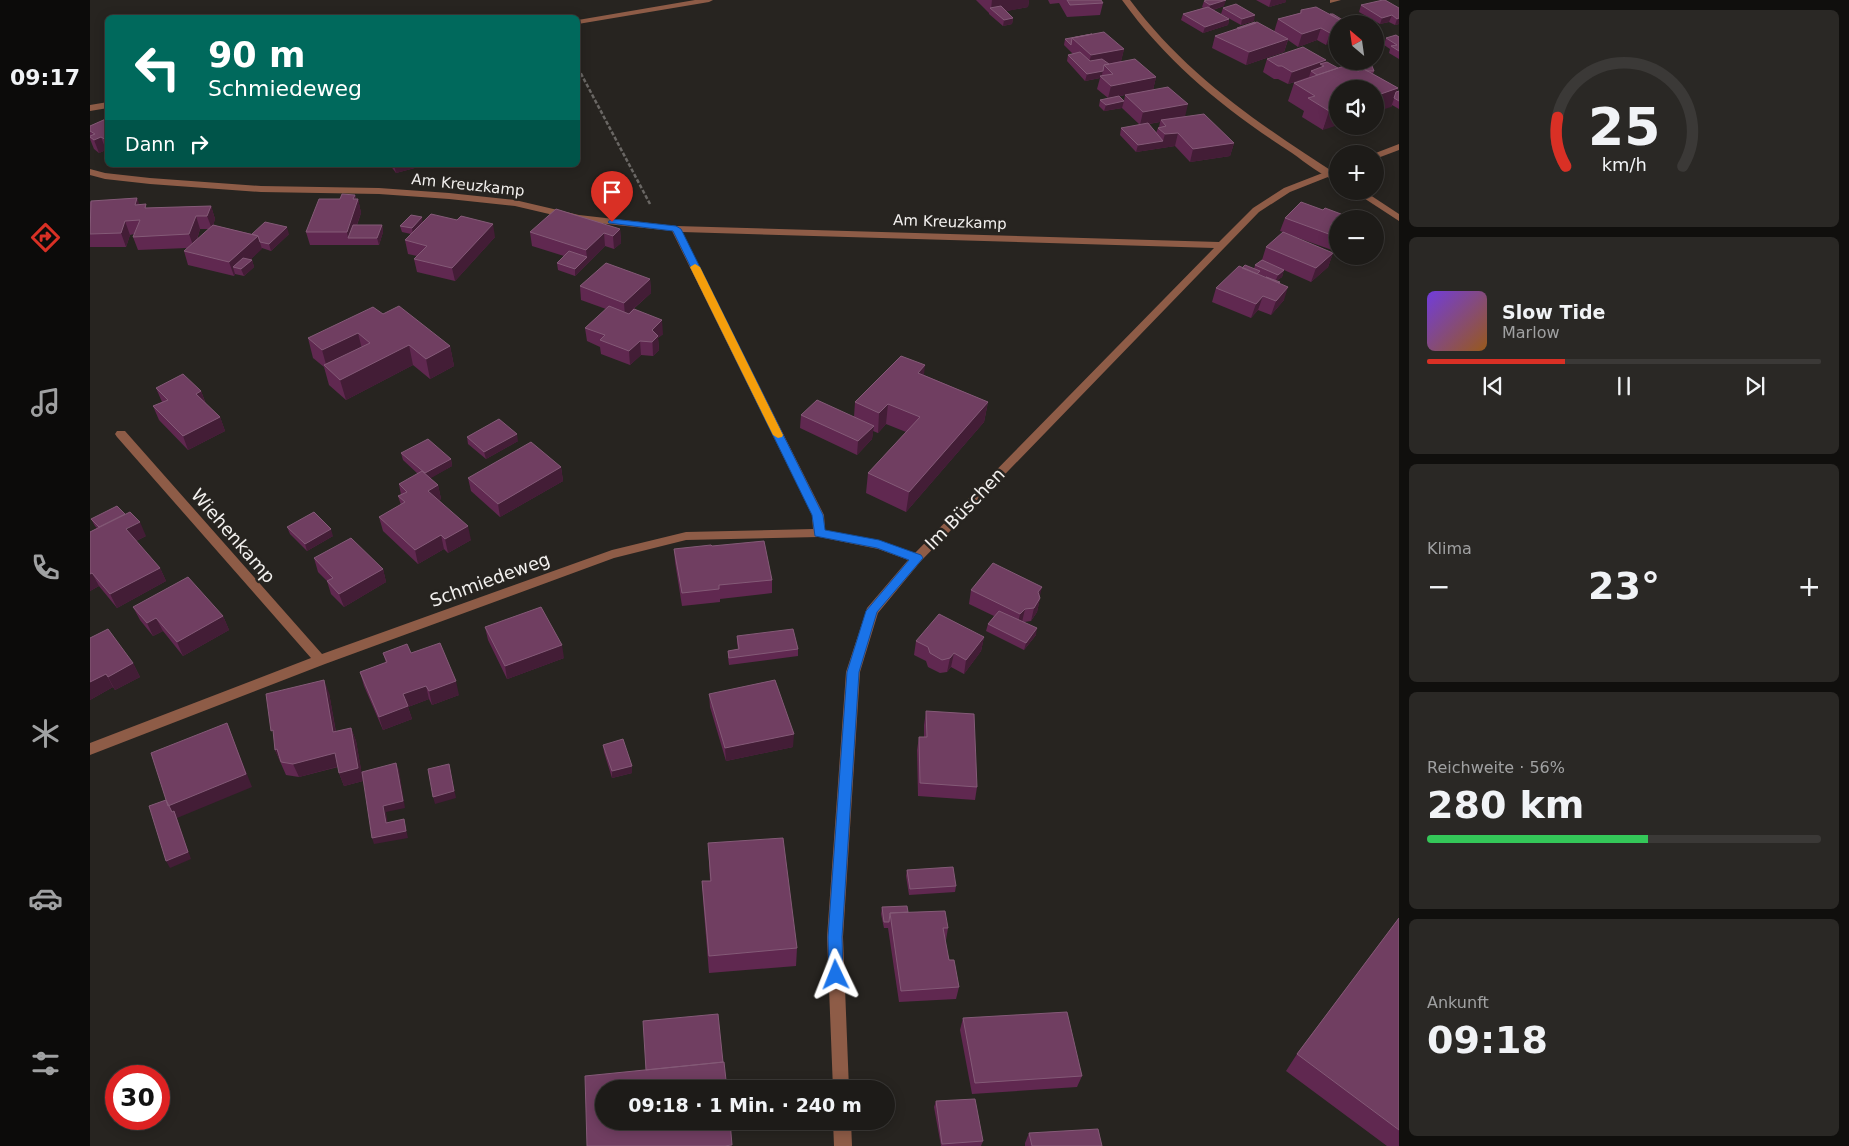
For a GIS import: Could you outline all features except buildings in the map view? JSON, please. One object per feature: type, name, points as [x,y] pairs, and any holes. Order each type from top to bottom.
[{"type":"street","points":[[580,22],[709,0]]},
{"type":"street","points":[[1126,0],[1151,32],[1194,76],[1229,104],[1329,170]]},
{"type":"street","points":[[90,108],[105,106]]},
{"type":"street","points":[[1384,152],[1399,146]]},
{"type":"street","name":"Am Kreuzkamp","points":[[90,172],[104,176],[260,189],[379,191],[450,196],[515,203],[579,218],[676,229],[1224,245]]},
{"type":"street","name":"Im Büschen","points":[[840,1080],[835,937],[853,672],[872,611],[917,558],[1224,245],[1256,210],[1286,190],[1329,176]]},
{"type":"street","points":[[1371,200],[1399,218]]},
{"type":"street","points":[[676,229],[818,515],[819,533]]},
{"type":"street","name":"Wiehenkamp","points":[[120,434],[320,660]]},
{"type":"street","name":"Schmiedeweg","points":[[90,749],[320,660],[612,554],[686,536],[819,533],[879,544],[917,558]]},
{"type":"street","points":[[842,1130],[843,1146]]},
{"type":"path","points":[[580,72],[662,227]]},
{"type":"slow traffic","points":[[695,267],[778,435]]},
{"type":"route","points":[[612,222],[676,229],[818,515],[819,533],[879,544],[917,558],[872,611],[853,672],[835,937],[836,975]]}]
